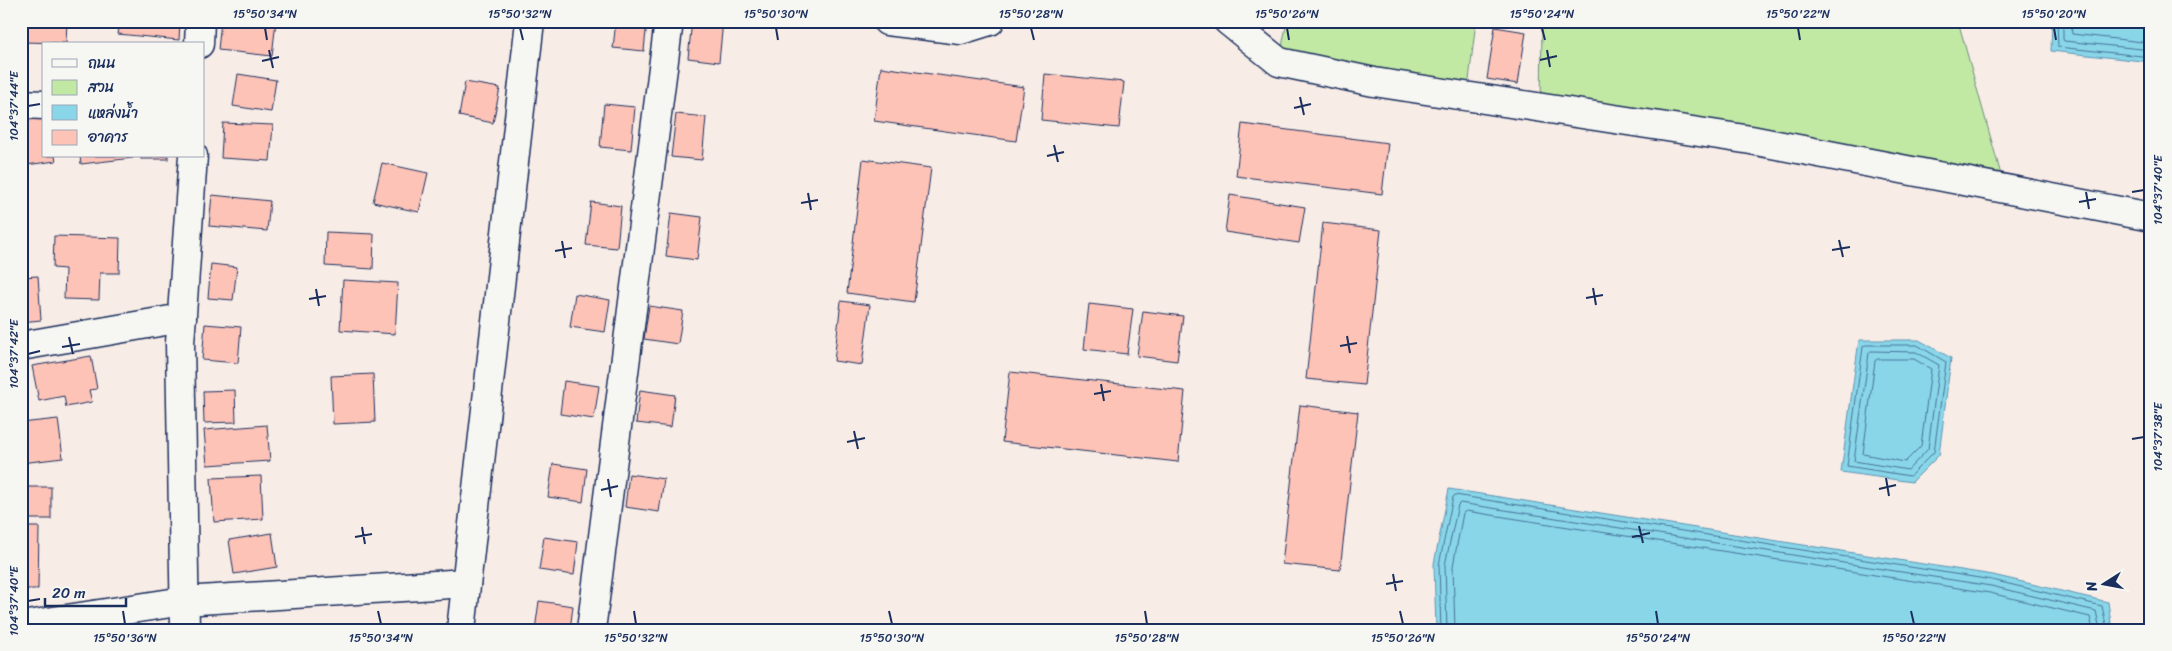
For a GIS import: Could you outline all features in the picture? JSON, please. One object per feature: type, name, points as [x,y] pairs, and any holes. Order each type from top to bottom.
[{"type":"street","points":[[199,42],[200,21]]},
{"type":"street","points":[[461,630],[530,21]]},
{"type":"street","points":[[591,630],[669,21]]},
{"type":"street","points":[[887,21],[961,30],[990,21]]},
{"type":"street","points":[[1228,21],[1279,62],[1364,80],[1751,140],[2151,217]]},
{"type":"street","points":[[21,104],[42,105]]},
{"type":"street","points":[[185,630],[180,343],[193,158]]},
{"type":"street","points":[[21,346],[182,318]]},
{"type":"street","points":[[21,626],[184,601],[466,583]]},
{"type":"green space","points":[[1287,21],[1476,21],[1467,97],[1279,62]]},
{"type":"green space","points":[[1542,21],[1958,21],[2005,189],[1541,108]]},
{"type":"water","points":[[2052,21],[2151,21],[2151,62],[2051,51]]},
{"type":"water","points":[[1859,340],[1919,340],[1951,358],[1939,455],[1912,482],[1841,472]]},
{"type":"water","points":[[1449,489],[1993,575],[2108,602],[2112,630],[1436,630],[1434,564]]},
{"type":"building","points":[[21,21],[67,21],[66,42],[21,42]]},
{"type":"building","points":[[120,21],[180,21],[179,40],[118,34]]},
{"type":"building","points":[[221,21],[276,21],[272,56],[218,50]]},
{"type":"building","points":[[616,21],[647,21],[644,51],[613,48]]},
{"type":"building","points":[[692,21],[723,21],[719,62],[688,58]]},
{"type":"building","points":[[1495,27],[1526,32],[1518,84],[1487,79]]},
{"type":"building","points":[[881,67],[1024,87],[1016,141],[874,121]]},
{"type":"building","points":[[238,74],[276,80],[271,112],[233,106]]},
{"type":"building","points":[[1045,74],[1124,82],[1119,128],[1041,120]]},
{"type":"building","points":[[465,82],[500,88],[493,123],[459,116]]},
{"type":"building","points":[[604,104],[635,107],[631,150],[600,147]]},
{"type":"building","points":[[676,114],[706,117],[702,160],[671,157]]},
{"type":"building","points":[[42,118],[42,158],[55,158],[56,161],[26,165],[21,121]]},
{"type":"building","points":[[223,123],[273,125],[270,161],[221,158]]},
{"type":"building","points":[[1242,124],[1388,143],[1382,194],[1236,176]]},
{"type":"building","points":[[80,158],[133,158],[81,164]]},
{"type":"building","points":[[141,158],[168,158],[168,159]]},
{"type":"building","points":[[863,159],[931,168],[914,302],[847,293]]},
{"type":"building","points":[[382,163],[428,173],[419,212],[373,202]]},
{"type":"building","points":[[212,195],[270,201],[267,231],[209,226]]},
{"type":"building","points":[[1230,195],[1305,207],[1299,243],[1225,232]]},
{"type":"building","points":[[591,202],[621,206],[617,248],[586,245]]},
{"type":"building","points":[[671,213],[702,217],[697,260],[666,256]]},
{"type":"building","points":[[1323,223],[1381,230],[1364,385],[1306,379]]},
{"type":"building","points":[[326,232],[374,234],[373,269],[325,266]]},
{"type":"building","points":[[54,236],[120,238],[119,273],[100,273],[99,300],[64,299],[65,269],[53,268]]},
{"type":"building","points":[[211,264],[237,267],[233,300],[208,298]]},
{"type":"building","points":[[38,276],[41,320],[21,322],[21,277]]},
{"type":"building","points":[[343,280],[398,283],[395,334],[340,330]]},
{"type":"building","points":[[575,294],[610,300],[605,332],[570,327]]},
{"type":"building","points":[[841,301],[870,305],[862,365],[834,361]]},
{"type":"building","points":[[1089,304],[1133,309],[1127,354],[1084,349]]},
{"type":"building","points":[[649,306],[683,311],[678,344],[644,339]]},
{"type":"building","points":[[1143,311],[1183,316],[1177,361],[1137,356]]},
{"type":"building","points":[[205,324],[241,327],[238,363],[202,360]]},
{"type":"building","points":[[91,356],[97,389],[89,390],[92,402],[66,407],[64,396],[39,401],[32,366]]},
{"type":"building","points":[[1010,372],[1185,391],[1178,462],[1002,442]]},
{"type":"building","points":[[373,374],[375,422],[333,424],[331,376]]},
{"type":"building","points":[[564,381],[599,386],[594,419],[560,414]]},
{"type":"building","points":[[235,390],[236,422],[204,423],[203,391]]},
{"type":"building","points":[[640,390],[675,395],[671,427],[636,423]]},
{"type":"building","points":[[1300,405],[1358,412],[1340,570],[1282,564]]},
{"type":"building","points":[[58,419],[63,458],[21,463],[21,423]]},
{"type":"building","points":[[267,425],[270,461],[207,465],[204,430]]},
{"type":"building","points":[[553,464],[587,469],[583,502],[548,497]]},
{"type":"building","points":[[629,474],[664,479],[659,512],[625,507]]},
{"type":"building","points":[[261,476],[263,519],[214,522],[211,478]]},
{"type":"building","points":[[21,487],[51,487],[51,519],[21,519]]},
{"type":"building","points":[[21,527],[39,527],[38,589],[21,589]]},
{"type":"building","points":[[272,533],[277,567],[234,574],[229,540]]},
{"type":"building","points":[[544,537],[578,542],[574,575],[539,570]]},
{"type":"building","points":[[539,601],[573,606],[570,630],[535,630]]}]
